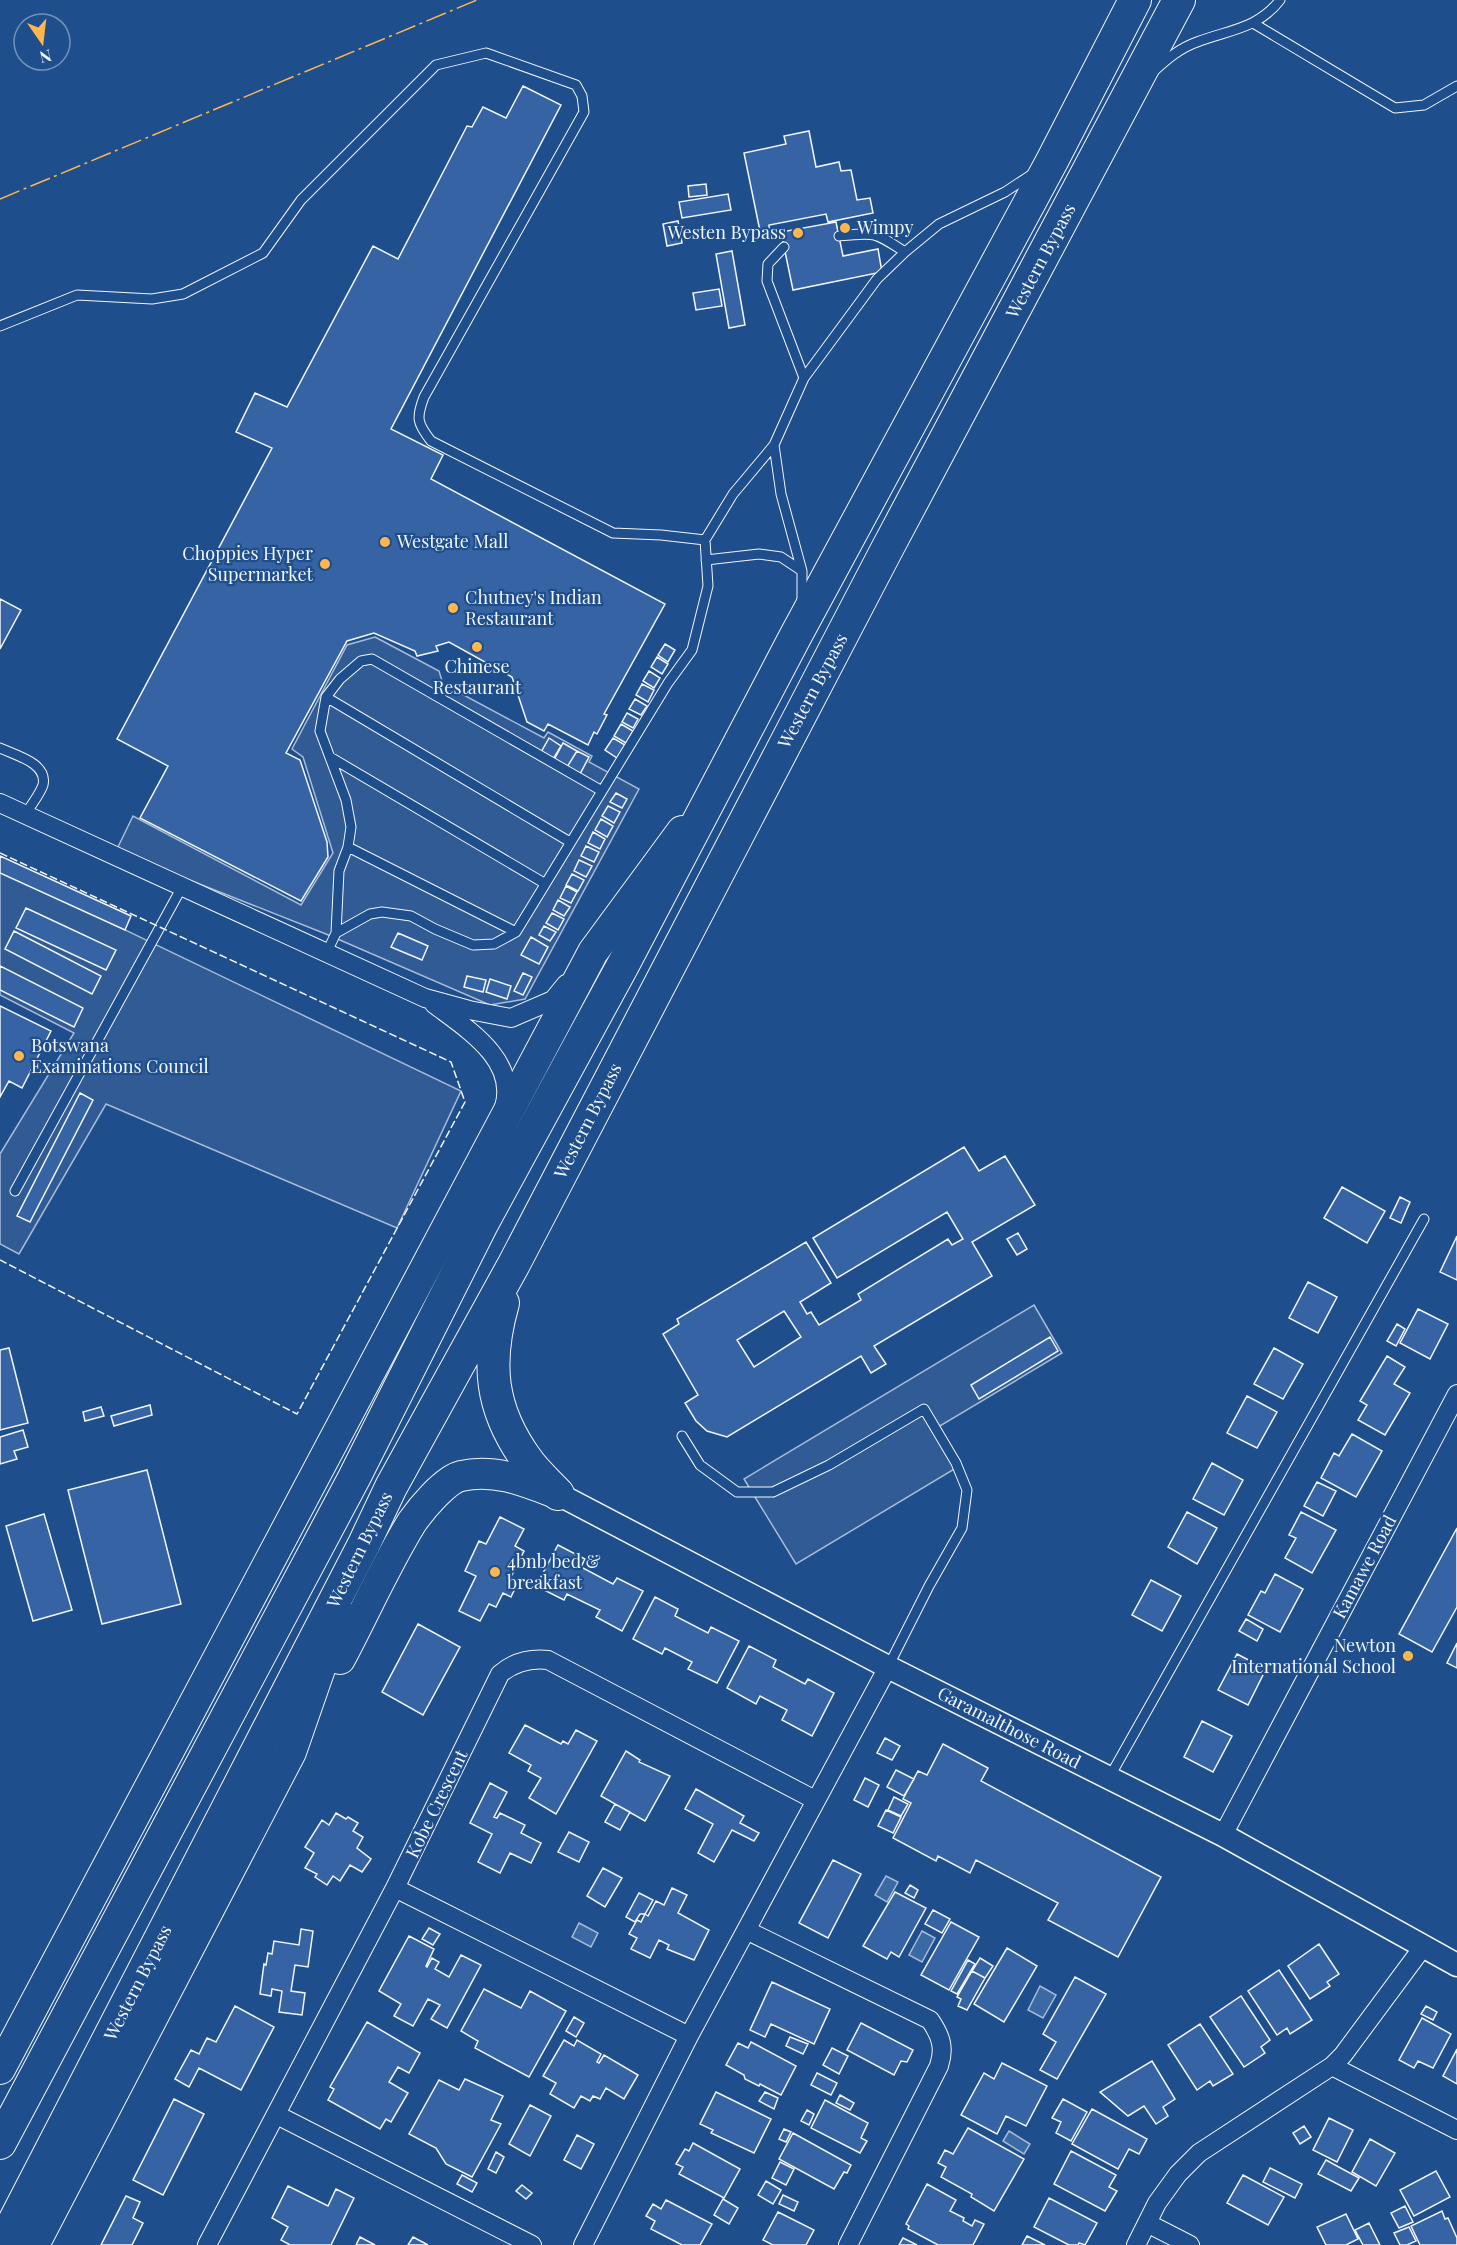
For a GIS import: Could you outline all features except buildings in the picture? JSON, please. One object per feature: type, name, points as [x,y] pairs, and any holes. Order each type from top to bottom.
[{"type":"highway","name":"Western Bypass","points":[[0,2143],[349,1488],[482,1224],[623,966],[795,637],[1052,161],[1135,0]]},
{"type":"highway","name":"Western Bypass","points":[[2,2245],[364,1544],[391,1487],[514,1264],[864,593],[1179,0]]},
{"type":"highway","points":[[514,1264],[498,1320],[494,1355],[495,1394],[505,1424],[527,1461],[558,1494]]},
{"type":"main road","points":[[0,2070],[593,952],[719,781]]},
{"type":"main road","points":[[34,2245],[413,1521],[434,1496],[459,1476],[490,1473],[522,1480],[558,1494]]},
{"type":"main road","points":[[291,1752],[364,1544]]},
{"type":"street","points":[[0,803],[425,998],[469,1010],[511,1018],[552,1000],[593,952]]},
{"type":"street","points":[[425,998],[486,1046],[502,1066],[508,1095],[497,1133]]},
{"type":"street","name":"Kamawe Road","points":[[1223,1835],[1457,1394]]},
{"type":"street","name":"Garamalthose Road","points":[[558,1494],[888,1667],[1223,1835],[1457,1965]]},
{"type":"street","name":"Kobe Crescent","points":[[207,2245],[278,2115],[395,1888],[500,1674],[510,1665],[537,1659],[548,1660],[815,1800]]},
{"type":"street","points":[[583,2245],[689,2036],[748,1931],[815,1800],[888,1667]]},
{"type":"street","points":[[395,1888],[689,2036]]},
{"type":"street","points":[[748,1931],[930,2020],[941,2040],[943,2054],[939,2066],[848,2245]]},
{"type":"street","points":[[1136,2245],[1157,2203],[1178,2174],[1198,2153],[1332,2066],[1343,2055],[1423,1947]]},
{"type":"street","points":[[1332,2066],[1457,2130]]},
{"type":"street","points":[[278,2115],[532,2245]]},
{"type":"street","points":[[1147,2223],[1190,2245]]},
{"type":"lane","points":[[1119,115],[1155,70],[1176,52],[1196,42],[1252,23],[1270,13],[1280,0]]},
{"type":"lane","points":[[1252,23],[1395,108],[1424,105],[1457,86]]},
{"type":"lane","points":[[0,326],[77,295],[152,299],[183,294],[263,253],[301,200],[436,65],[486,53],[576,85],[582,96],[584,112],[424,397],[418,413],[420,426],[431,441],[613,533],[705,540]]},
{"type":"lane","points":[[336,933],[370,915],[381,912],[411,916],[473,945],[495,944],[516,932],[668,684],[692,650],[708,586],[705,540],[733,494],[774,446],[804,378],[877,279],[905,252],[939,224],[1005,192],[1052,161]]},
{"type":"lane","points":[[839,236],[878,234],[905,252]]},
{"type":"lane","points":[[784,247],[768,264],[767,281],[804,378]]},
{"type":"lane","points":[[774,446],[781,494],[802,571],[802,604],[795,637]]},
{"type":"lane","points":[[706,560],[759,554],[781,557],[802,571]]},
{"type":"lane","points":[[326,954],[336,933],[339,871],[348,847],[351,827],[346,800],[320,731],[327,697],[340,679],[361,662],[372,659],[602,791]]},
{"type":"lane","points":[[327,697],[570,842]]},
{"type":"lane","points":[[0,748],[37,765],[42,773],[43,785],[26,814]]},
{"type":"lane","points":[[330,757],[544,883]]},
{"type":"lane","points":[[348,847],[516,932]]},
{"type":"lane","points":[[15,1191],[182,887]]},
{"type":"lane","points":[[1109,1778],[1424,1219]]},
{"type":"lane","points":[[682,1436],[700,1465],[737,1492],[773,1492],[829,1465],[924,1409],[956,1463],[967,1490],[962,1528],[929,1586],[888,1667]]},
{"type":"shaded area","points":[[375,637],[439,671],[443,684],[544,738],[548,732],[592,756],[589,762],[639,789],[525,999],[490,1005],[326,934],[116,851],[133,816],[301,905],[333,853],[303,757],[292,749],[347,645]]},
{"type":"shaded area","points":[[0,870],[461,1091],[397,1228],[106,1104],[19,1254],[0,1244],[0,1154],[74,1033],[0,995]]},
{"type":"shaded area","points":[[1034,1305],[1062,1353],[933,1430],[956,1468],[796,1564],[744,1479]]},
{"type":"shaded area","points":[[886,1876],[898,1882],[887,1902],[875,1895]]},
{"type":"shaded area","points":[[579,1923],[598,1933],[591,1947],[572,1937]]},
{"type":"shaded area","points":[[922,1931],[935,1938],[922,1962],[909,1955]]},
{"type":"shaded area","points":[[1040,1986],[1056,1995],[1043,2018],[1028,2010]]},
{"type":"shaded area","points":[[1009,2131],[1030,2144],[1024,2154],[1003,2141]]},
{"type":"fence","points":[[0,853],[451,1062],[465,1102],[297,1414],[0,1260]]},
{"type":"power","points":[[0,199],[477,0]]},
{"type":"place","name":"Wimpy","points":[[845,228]]},
{"type":"place","name":"Westen Bypass","points":[[798,233]]},
{"type":"place","name":"Westgate Mall","points":[[385,542]]},
{"type":"place","name":"Choppies Hyper Supermarket","points":[[325,564]]},
{"type":"place","name":"Chutney's Indian Restaurant","points":[[453,608]]},
{"type":"place","name":"Chinese Restaurant","points":[[477,647]]},
{"type":"place","name":"Botswana Examinations Council","points":[[19,1056]]},
{"type":"place","name":"4bnb bed & breakfast","points":[[495,1572]]},
{"type":"place","name":"Newton International School","points":[[1408,1656]]}]
